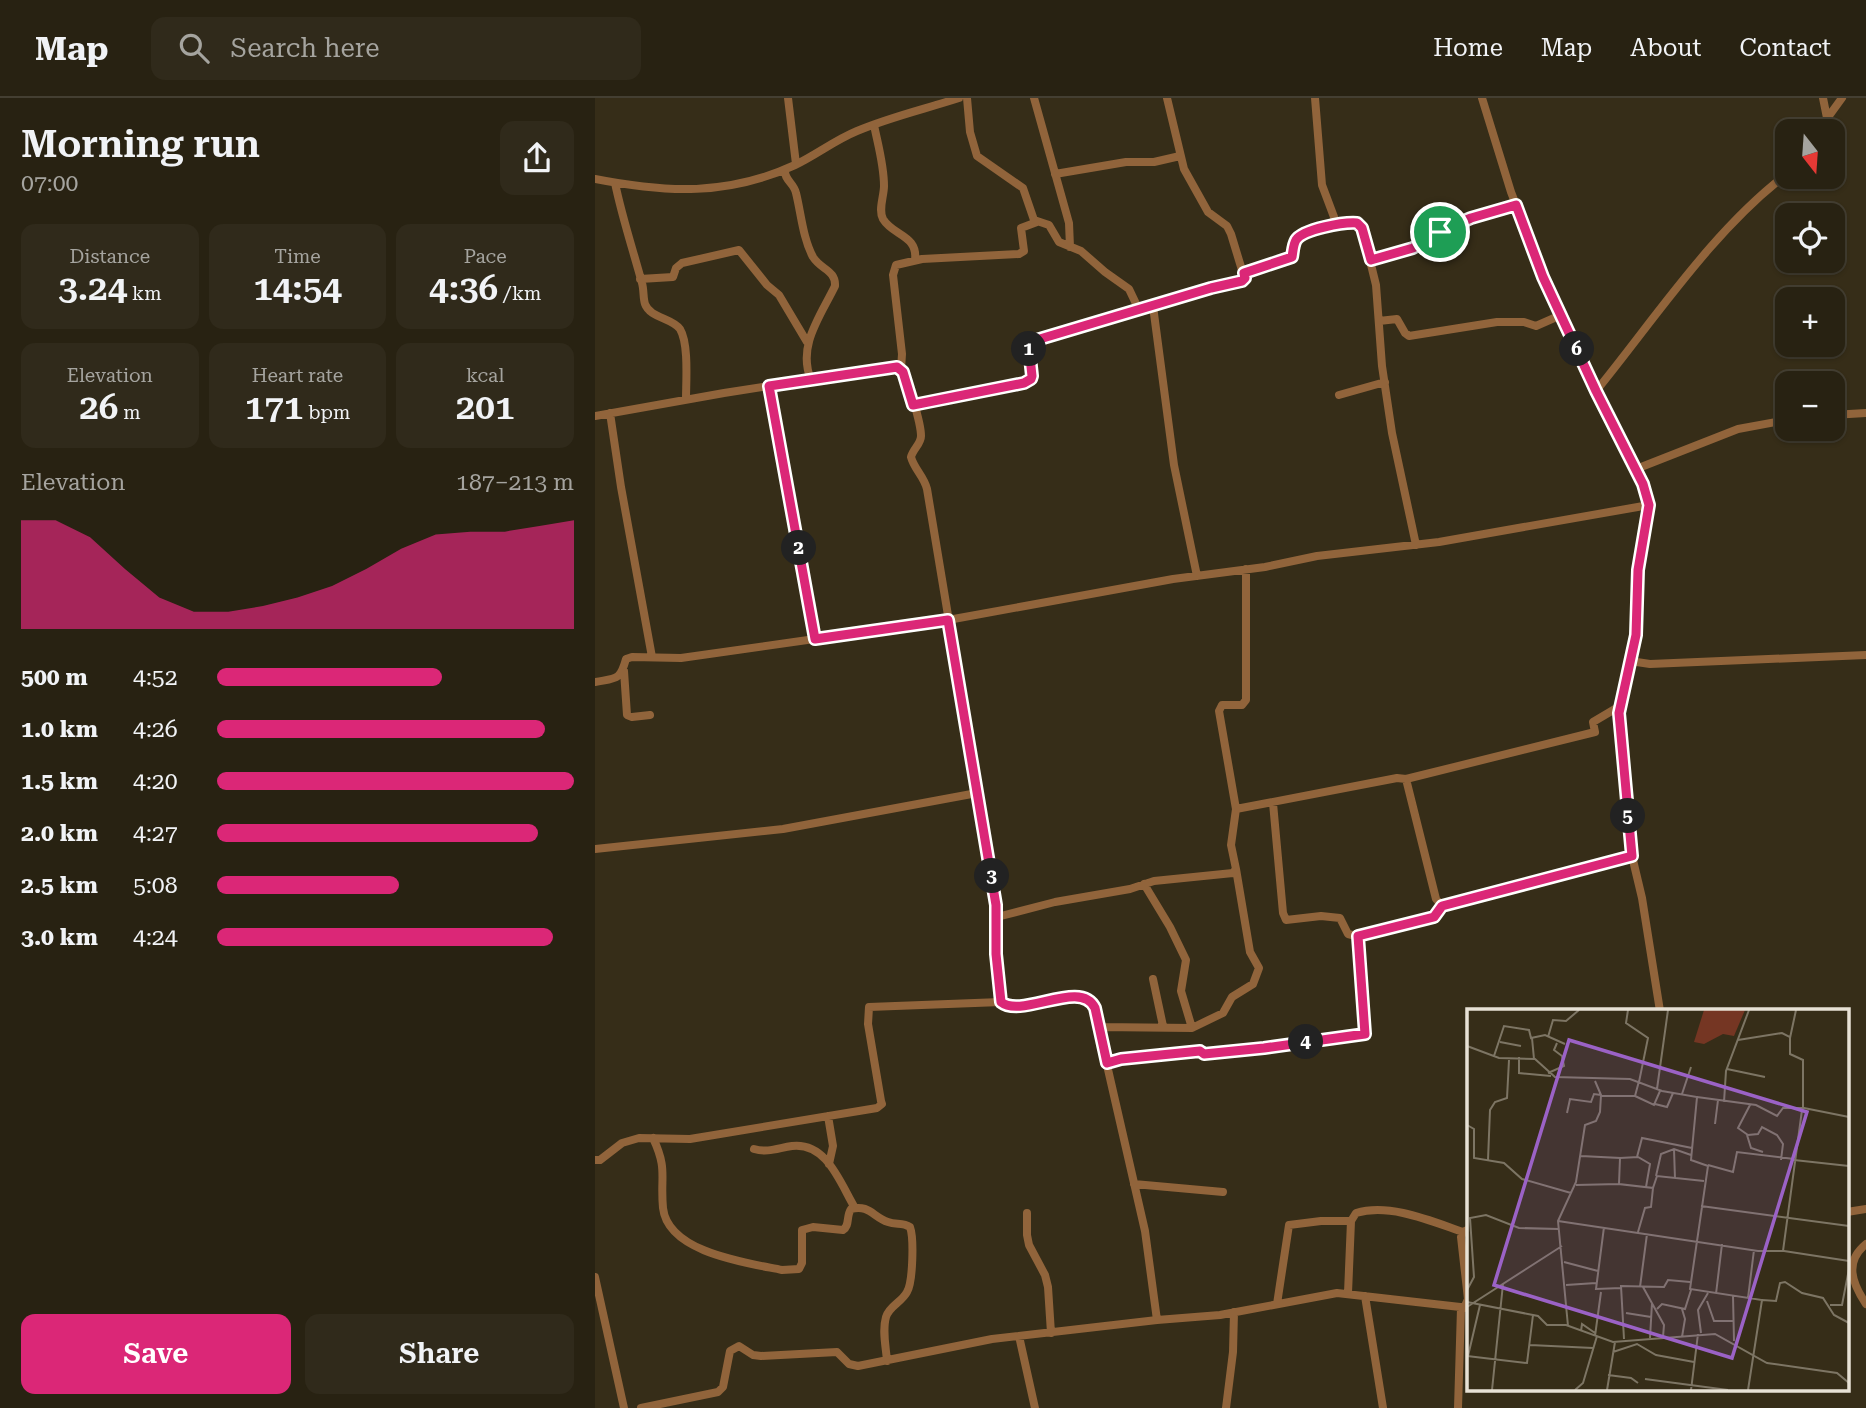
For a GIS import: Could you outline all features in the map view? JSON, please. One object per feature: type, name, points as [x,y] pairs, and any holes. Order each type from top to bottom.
[{"type":"street","points":[[788,98],[796,164]]},
{"type":"street","points":[[595,180],[663,190],[714,189],[754,181],[785,170],[852,133],[959,98]]},
{"type":"street","points":[[967,98],[970,132],[977,156],[1023,188],[1037,222]]},
{"type":"street","points":[[1034,98],[1069,223],[1070,247]]},
{"type":"street","points":[[913,405],[1028,381],[1032,376],[1029,353],[1031,342],[1245,278],[1227,226],[1208,212],[1189,179],[1180,156],[1167,98]]},
{"type":"street","points":[[1315,98],[1322,185],[1337,225]]},
{"type":"street","points":[[1482,98],[1516,205],[1543,277],[1636,470],[1649,505],[1638,570],[1638,619],[1620,706],[1620,733],[1632,856],[1642,898],[1660,1009]]},
{"type":"street","points":[[1823,98],[1827,118]]},
{"type":"street","points":[[1827,118],[1842,98]]},
{"type":"street","points":[[874,125],[884,182],[882,216],[888,224],[911,240],[916,250],[915,260]]},
{"type":"street","points":[[1055,174],[1126,162],[1154,162],[1180,156]]},
{"type":"street","points":[[785,170],[785,176],[796,191],[811,253],[819,265],[832,273],[835,281],[807,342],[805,358],[811,380]]},
{"type":"street","points":[[615,183],[624,226],[648,309],[675,325],[682,334],[686,399]]},
{"type":"street","points":[[1596,391],[1693,269],[1751,205],[1775,184]]},
{"type":"street","points":[[1371,260],[1413,248],[1434,234],[1471,218],[1516,205]]},
{"type":"street","points":[[1001,1002],[996,954],[997,918],[927,489],[911,457],[921,438],[901,369],[902,354],[893,270],[899,263],[915,260],[1019,254],[1024,251],[1021,228],[1037,222],[1049,225],[1059,242],[1081,251],[1129,289],[1139,310]]},
{"type":"street","points":[[1244,273],[1288,260],[1292,257],[1297,239],[1304,233],[1337,225],[1360,224],[1371,260],[1392,433],[1416,545]]},
{"type":"street","points":[[640,279],[673,277],[676,268],[682,263],[739,250],[767,285],[779,295],[807,342]]},
{"type":"street","points":[[1153,306],[1174,465],[1197,576]]},
{"type":"street","points":[[1379,321],[1397,319],[1409,336],[1487,323],[1524,322],[1536,326],[1561,315]]},
{"type":"street","points":[[595,416],[892,367],[901,369]]},
{"type":"street","points":[[1339,395],[1385,382]]},
{"type":"street","points":[[769,386],[815,639]]},
{"type":"street","points":[[611,413],[621,487],[652,657]]},
{"type":"street","points":[[1845,414],[1866,413]]},
{"type":"street","points":[[1636,470],[1729,431],[1775,422]]},
{"type":"street","points":[[650,715],[627,715],[624,671],[628,658],[681,658],[948,620],[1317,556],[1416,545],[1649,505]]},
{"type":"street","points":[[1099,1027],[1192,1028],[1223,1013],[1232,997],[1253,984],[1258,972],[1259,968],[1248,945],[1231,845],[1235,809],[1219,711],[1222,705],[1242,705],[1246,700],[1246,569]]},
{"type":"street","points":[[1630,662],[1644,664],[1866,655]]},
{"type":"street","points":[[595,682],[617,677],[624,671]]},
{"type":"street","points":[[1235,809],[1397,778],[1406,779],[1595,732],[1593,722],[1620,706]]},
{"type":"street","points":[[1406,779],[1436,899],[1442,906]]},
{"type":"street","points":[[595,849],[783,829],[977,793]]},
{"type":"street","points":[[1273,803],[1284,918],[1340,918],[1347,934],[1358,936],[1434,917],[1442,906],[1632,856]]},
{"type":"street","points":[[997,918],[1055,902],[1158,881],[1223,875],[1233,873],[1236,869]]},
{"type":"street","points":[[1144,884],[1186,960],[1181,991],[1192,1028]]},
{"type":"street","points":[[1107,1063],[1121,1059],[1200,1051],[1204,1054],[1264,1048],[1365,1034],[1358,936]]},
{"type":"street","points":[[1153,979],[1163,1026]]},
{"type":"street","points":[[595,1160],[600,1160],[629,1140],[690,1139],[877,1108],[882,1104],[868,1024],[869,1007],[1001,1002],[1011,1006],[1074,997],[1086,998],[1093,1004],[1099,1027],[1134,1184],[1147,1243],[1157,1320]]},
{"type":"street","points":[[828,1116],[833,1146],[829,1164]]},
{"type":"street","points":[[653,1138],[663,1163],[664,1209],[667,1220],[691,1245],[710,1253],[794,1270],[799,1269],[802,1263],[802,1230],[813,1227],[843,1230],[850,1211],[855,1208],[868,1209],[886,1222],[906,1224],[912,1232],[909,1287],[906,1295],[888,1313],[885,1321],[887,1361]]},
{"type":"street","points":[[754,1149],[766,1152],[791,1146],[806,1146],[818,1151],[829,1164],[855,1208]]},
{"type":"street","points":[[1134,1184],[1223,1192]]},
{"type":"street","points":[[1347,1293],[1351,1221],[1356,1213],[1363,1211],[1417,1217],[1466,1231],[1461,1237],[1467,1290]]},
{"type":"street","points":[[1027,1213],[1029,1245],[1045,1275],[1048,1287],[1051,1333]]},
{"type":"street","points":[[1277,1304],[1289,1226],[1321,1221],[1351,1221]]},
{"type":"street","points":[[1866,1244],[1855,1256],[1851,1269],[1857,1289],[1866,1304]]},
{"type":"street","points":[[595,1277],[624,1408]]},
{"type":"street","points":[[641,1408],[718,1392],[723,1387],[730,1351],[739,1346],[757,1356],[833,1352],[840,1354],[852,1366],[973,1342],[1234,1312],[1347,1293],[1465,1308],[1458,1408]]},
{"type":"street","points":[[1365,1296],[1383,1408]]},
{"type":"street","points":[[1226,1408],[1233,1353],[1234,1312]]},
{"type":"street","points":[[1019,1336],[1035,1408]]},
{"type":"route","points":[[1516,205],[1543,277],[1647,495],[1649,512],[1638,570],[1636,635],[1619,713],[1632,856],[1442,906],[1434,917],[1358,936],[1365,1034],[1264,1048],[1204,1054],[1200,1051],[1121,1059],[1107,1063],[1091,1000],[1074,997],[1011,1006],[1001,1002],[996,954],[996,905],[948,620],[815,639],[769,386],[897,367],[903,372],[909,386],[913,405],[1024,383],[1032,376],[1029,348],[1031,342],[1245,280],[1244,273],[1292,257],[1297,239],[1304,233],[1337,225],[1360,224],[1371,260],[1413,248],[1440,232],[1479,215],[1516,205]]}]
